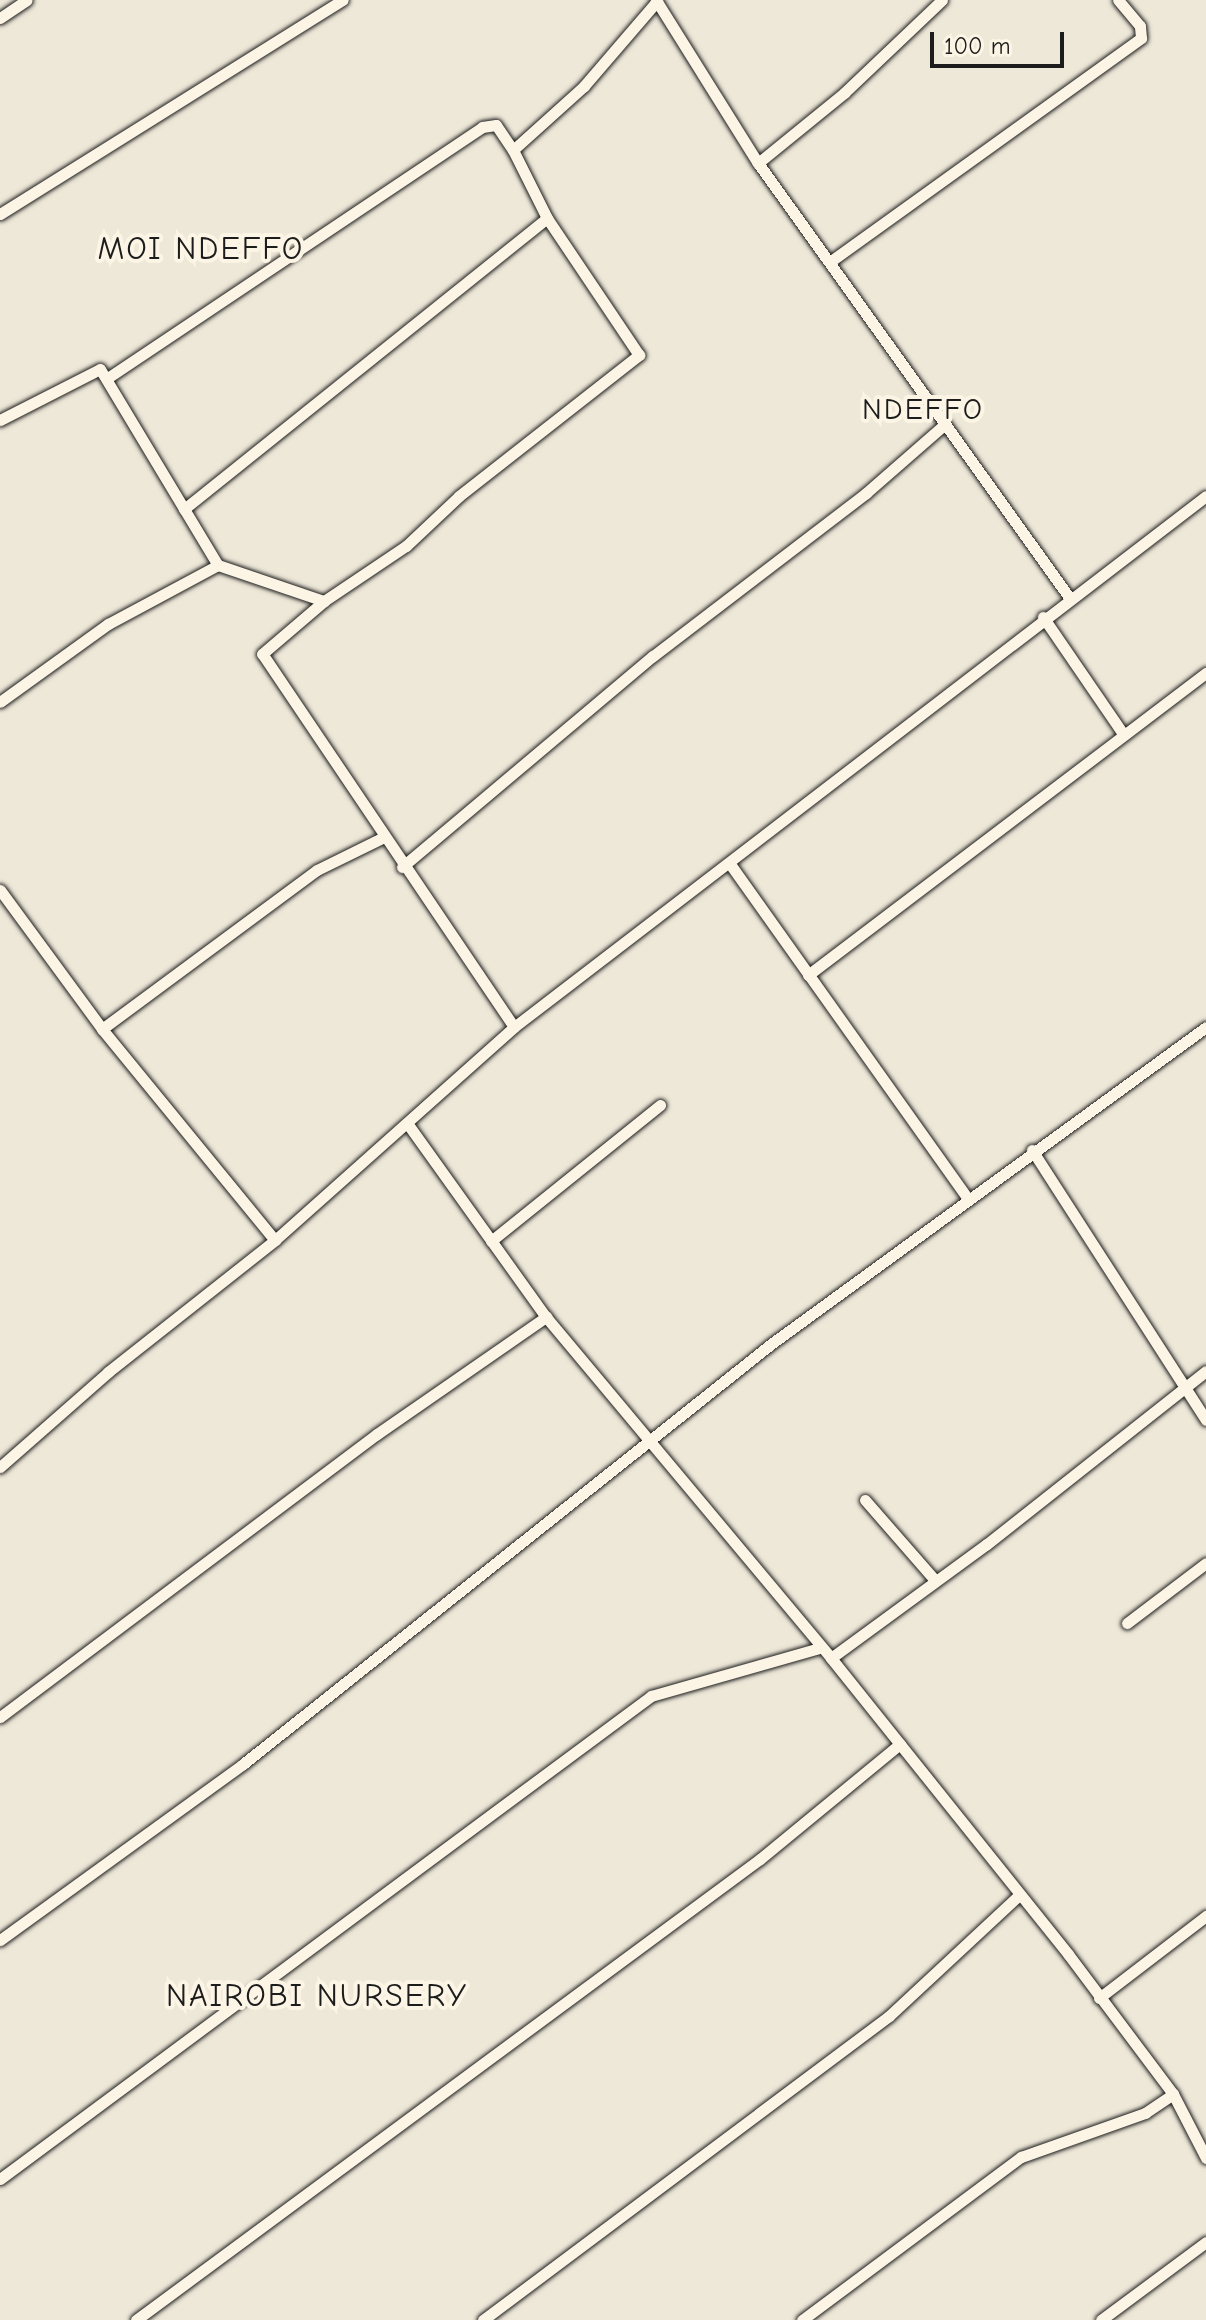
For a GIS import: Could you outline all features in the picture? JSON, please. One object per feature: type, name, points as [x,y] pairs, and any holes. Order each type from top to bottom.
[{"type":"street","points":[[0,18],[27,0]]},
{"type":"street","points":[[0,214],[343,0]]},
{"type":"street","points":[[513,150],[584,86],[656,0],[758,163],[1069,597]]},
{"type":"street","points":[[758,163],[835,101],[942,0]]},
{"type":"street","points":[[831,261],[1141,38],[1140,26],[1118,0]]},
{"type":"street","points":[[109,377],[482,127],[496,125],[513,150],[547,218],[639,355],[459,496],[406,546],[324,601],[262,654],[382,838],[514,1027]]},
{"type":"street","points":[[184,509],[547,218]]},
{"type":"street","points":[[0,420],[93,368],[109,377],[218,565],[324,601]]},
{"type":"street","points":[[402,867],[653,656],[866,493],[944,425]]},
{"type":"street","points":[[0,1467],[108,1372],[275,1240],[514,1027],[730,864],[1069,597],[1206,496]]},
{"type":"street","points":[[0,702],[108,624],[218,565]]},
{"type":"street","points":[[1043,617],[1123,734]]},
{"type":"street","points":[[808,975],[1206,673]]},
{"type":"street","points":[[102,1029],[317,870],[382,838]]},
{"type":"street","points":[[730,864],[967,1198]]},
{"type":"street","points":[[0,890],[102,1029],[275,1240]]},
{"type":"street","points":[[0,1940],[243,1764],[532,1538],[580,1494],[652,1442],[771,1344],[1032,1150],[1206,1027]]},
{"type":"street","points":[[491,1241],[660,1105]]},
{"type":"street","points":[[407,1123],[546,1317],[831,1658],[1099,1998],[1173,2094],[1206,2158]]},
{"type":"street","points":[[1032,1150],[1206,1420]]},
{"type":"street","points":[[0,1717],[377,1434],[546,1317]]},
{"type":"street","points":[[831,1658],[1022,1517],[1206,1371]]},
{"type":"street","points":[[865,1500],[934,1579]]},
{"type":"street","points":[[1127,1623],[1206,1563]]},
{"type":"street","points":[[0,2179],[651,1696],[820,1648]]},
{"type":"street","points":[[136,2320],[760,1859],[900,1744]]},
{"type":"street","points":[[483,2320],[889,2016],[1019,1895]]},
{"type":"street","points":[[1099,1998],[1206,1916]]},
{"type":"street","points":[[802,2320],[1021,2157],[1145,2113],[1173,2094]]},
{"type":"street","points":[[1101,2320],[1206,2242]]},
{"type":"district","name":"MOI NDEFFO","points":[[201,249]]},
{"type":"district","name":"NDEFFO","points":[[923,410]]},
{"type":"district","name":"NAIROBI NURSERY","points":[[317,1996]]}]
